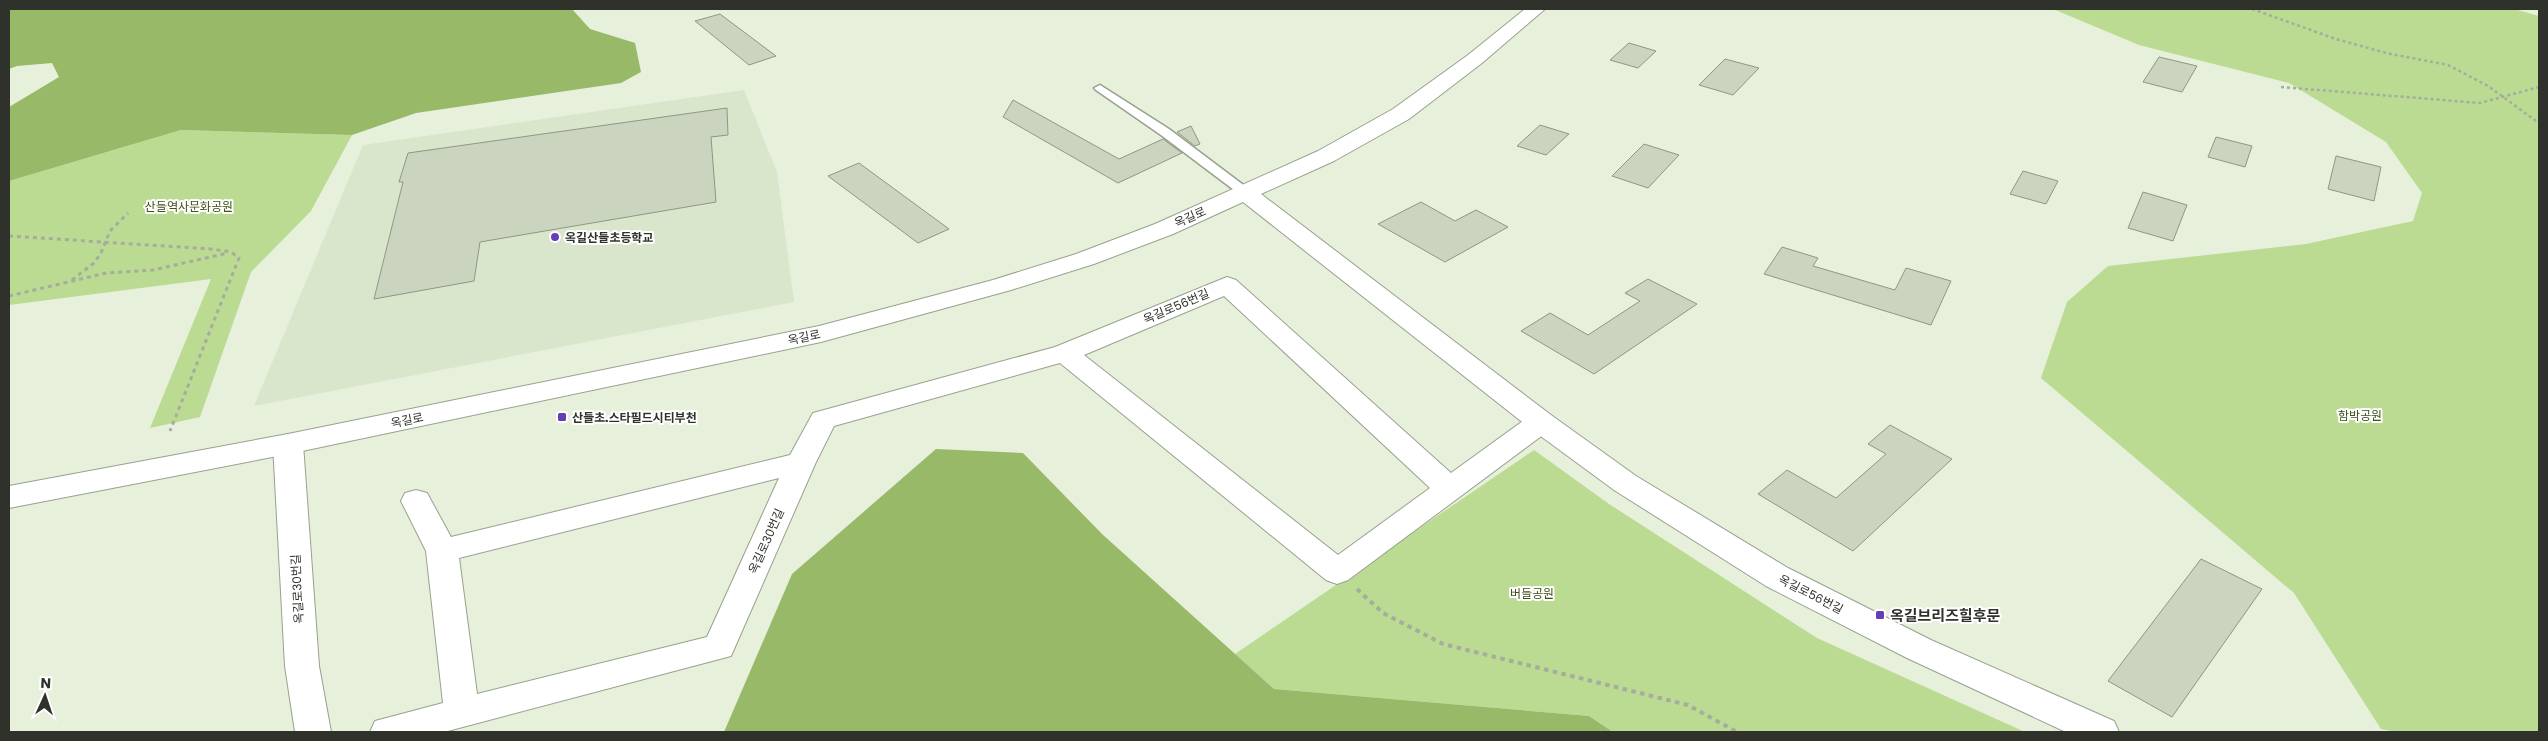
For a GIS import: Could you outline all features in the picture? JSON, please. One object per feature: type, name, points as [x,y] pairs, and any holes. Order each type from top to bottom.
[{"type":"street","name":"옥길로","points":[[9,497],[288,444],[821,334],[907,312],[1085,259],[1164,229],[1326,156],[1401,114],[1468,65],[1536,9]]},
{"type":"street","name":"옥길로56번길","points":[[1246,193],[1541,422],[1625,483],[1777,577],[1919,649],[2101,732]]},
{"type":"street","name":"옥길로56번길","points":[[1065,353],[1227,285],[1451,490]]},
{"type":"street","points":[[442,551],[801,462],[823,420],[1065,353],[1337,572],[1541,422]]},
{"type":"street","name":"옥길로30번길","points":[[288,444],[302,666],[314,732]]},
{"type":"street","name":"옥길로30번길","points":[[388,732],[719,647],[801,462]]},
{"type":"street","points":[[416,501],[442,551],[462,712]]},
{"type":"lane","points":[[1100,88],[1165,132],[1246,193]]},
{"type":"path","points":[[2252,9],[2336,39],[2386,53],[2448,65],[2488,86],[2539,123]]},
{"type":"path","points":[[2281,87],[2480,103],[2539,87]]},
{"type":"path","points":[[69,282],[94,263],[101,253],[110,231],[128,213]]},
{"type":"path","points":[[9,236],[105,240],[231,252],[239,258],[170,431]]},
{"type":"path","points":[[9,296],[106,273],[153,270],[231,252]]},
{"type":"path","points":[[1337,572],[1383,613],[1443,644],[1688,705],[1738,732]]},
{"type":"shaded area","name":"옥길산들초등학교","points":[[744,90],[777,172],[794,302],[254,406],[363,145]]},
{"type":"green space","points":[[9,9],[572,9],[590,29],[635,43],[641,72],[621,83],[416,113],[352,135],[181,130],[9,181],[9,107],[59,77],[52,63],[17,66],[9,69]]},
{"type":"green space","name":"함박공원","points":[[2053,9],[2514,9],[2539,16],[2539,732],[2396,732],[2381,729],[2294,593],[2041,378],[2067,302],[2108,266],[2306,244],[2413,221],[2422,193],[2386,142],[2289,83],[2139,45]]},
{"type":"green space","name":"산들역사문화공원","points":[[181,130],[352,135],[311,211],[251,272],[200,417],[150,428],[211,279],[9,305],[9,181]]},
{"type":"green space","points":[[936,449],[1023,453],[1102,534],[1274,689],[1589,716],[1613,732],[724,732],[792,574]]},
{"type":"green space","name":"버들공원","points":[[1534,450],[1609,504],[1817,638],[2025,732],[1613,732],[1589,716],[1274,689],[1235,654]]},
{"type":"building","points":[[720,14],[776,56],[749,65],[695,21]]},
{"type":"building","points":[[1629,43],[1656,51],[1638,68],[1610,60]]},
{"type":"building","points":[[2159,57],[2197,66],[2182,92],[2143,82]]},
{"type":"building","points":[[1725,59],[1759,68],[1733,95],[1699,85]]},
{"type":"building","points":[[1013,100],[1119,159],[1163,139],[1182,153],[1118,183],[1003,117]]},
{"type":"building","points":[[727,108],[728,135],[711,137],[716,202],[480,242],[474,281],[374,299],[403,182],[399,182],[408,153]]},
{"type":"building","points":[[1540,125],[1569,134],[1546,155],[1517,146]]},
{"type":"building","points":[[1191,126],[1200,144],[1195,146],[1177,132]]},
{"type":"building","points":[[2216,137],[2252,146],[2245,167],[2208,157]]},
{"type":"building","points":[[1644,144],[1679,155],[1648,188],[1612,176]]},
{"type":"building","points":[[2336,156],[2381,167],[2374,201],[2328,189]]},
{"type":"building","points":[[859,163],[949,229],[918,243],[828,176]]},
{"type":"building","points":[[2023,171],[2058,181],[2046,204],[2010,194]]},
{"type":"building","points":[[2143,192],[2187,205],[2173,241],[2128,228]]},
{"type":"building","points":[[1421,202],[1455,221],[1476,210],[1508,227],[1445,262],[1378,224]]},
{"type":"building","points":[[1782,247],[1818,258],[1813,266],[1895,290],[1906,268],[1951,281],[1931,325],[1764,274]]},
{"type":"building","points":[[1648,279],[1697,304],[1594,374],[1521,331],[1550,313],[1588,335],[1640,301],[1625,293]]},
{"type":"building","points":[[1890,425],[1952,459],[1853,551],[1758,494],[1787,470],[1836,498],[1886,454],[1868,444]]},
{"type":"building","points":[[2201,559],[2262,589],[2172,717],[2108,681]]},
{"type":"place","name":"옥길산들초등학교","points":[[555,237]]},
{"type":"place","name":"산들초.스타필드시티부천","points":[[562,417]]},
{"type":"place","name":"옥길브리즈힐후문","points":[[1880,615]]}]
